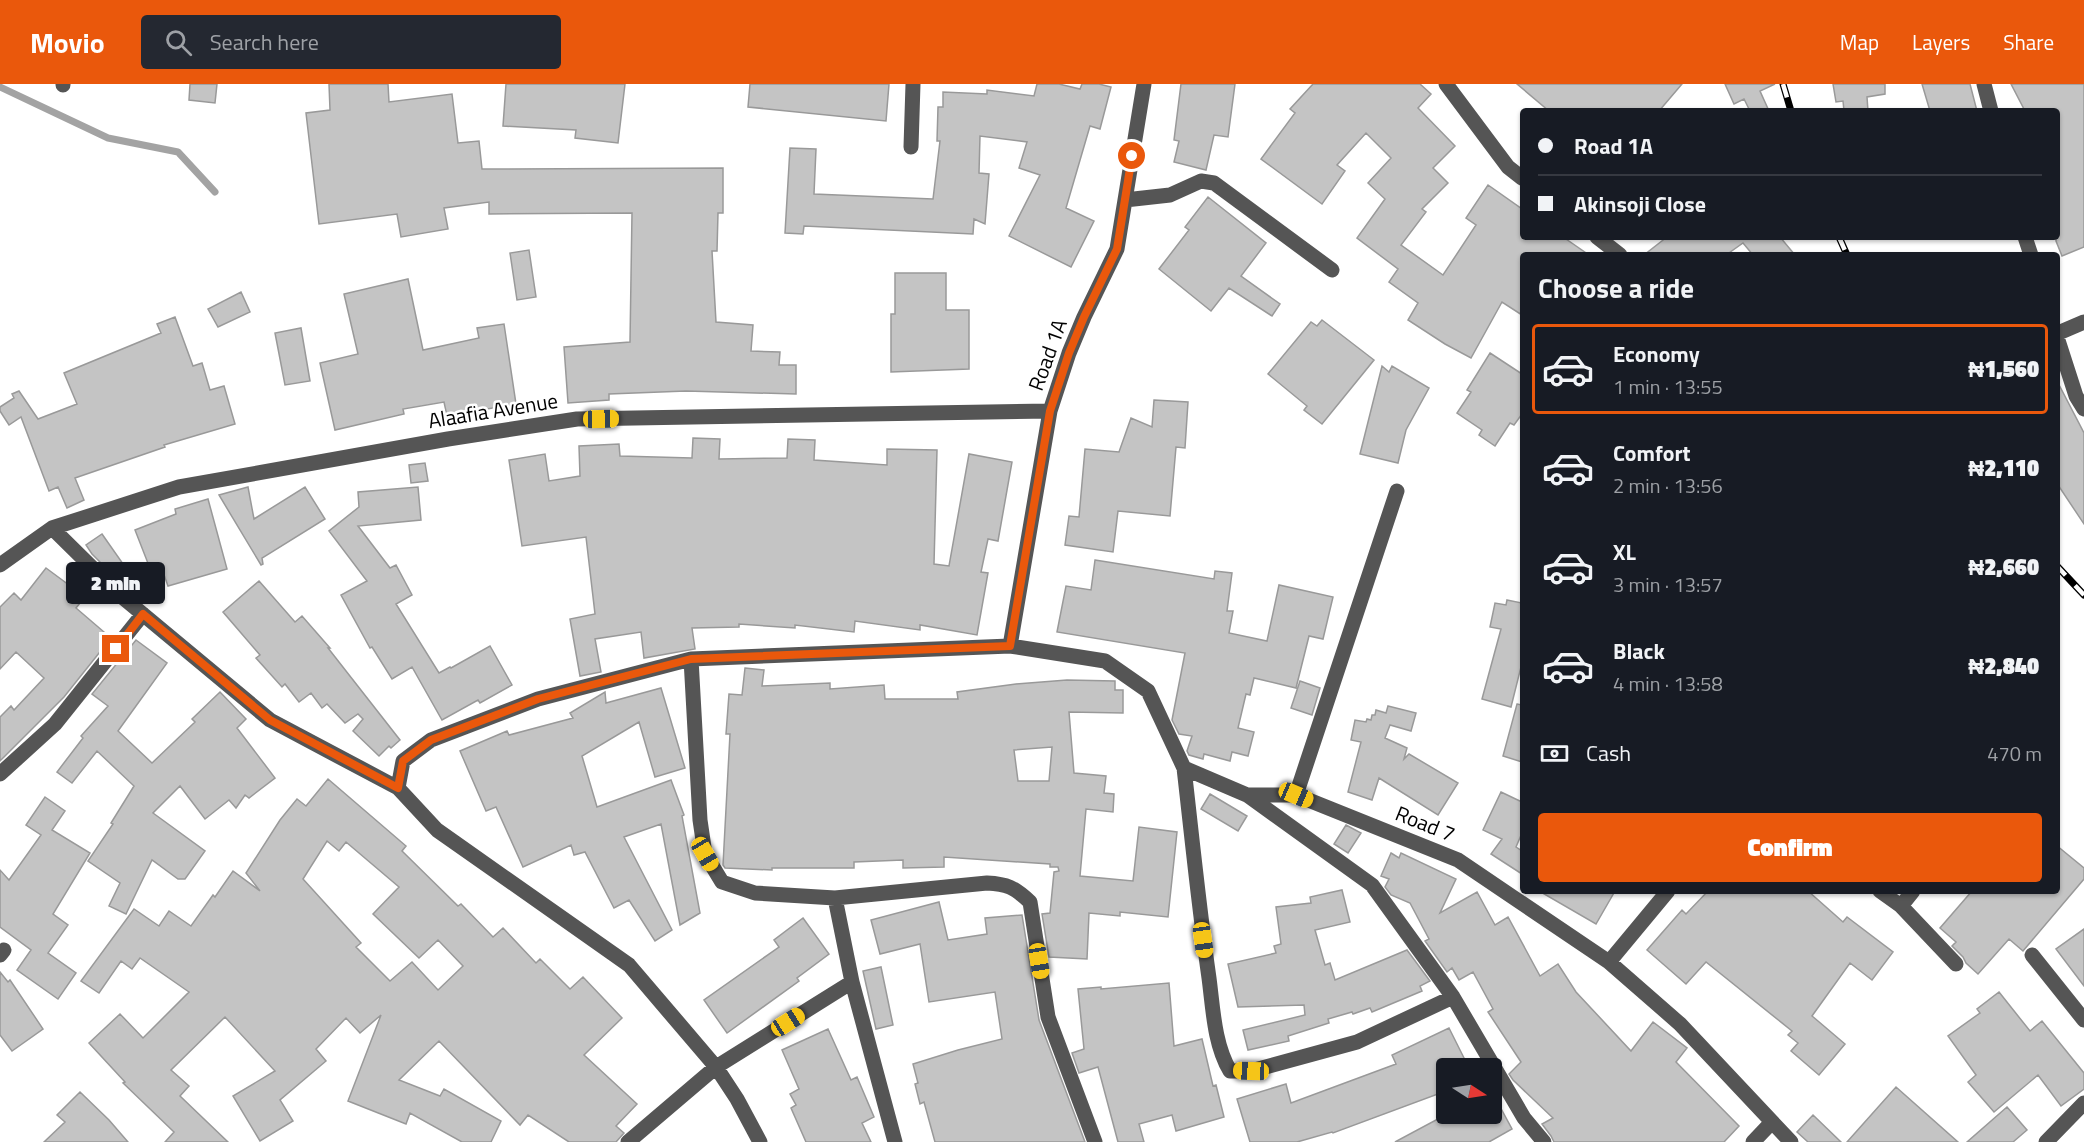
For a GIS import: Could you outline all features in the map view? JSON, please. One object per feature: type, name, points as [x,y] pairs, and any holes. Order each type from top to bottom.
[{"type":"street","points":[[911,147],[913,84]]},
{"type":"street","name":"Road 1A","points":[[1010,646],[1050,411],[1069,353],[1117,249],[1144,84]]},
{"type":"street","points":[[1446,84],[1508,167],[1520,176]]},
{"type":"street","points":[[1984,84],[1990,108]]},
{"type":"street","points":[[1125,200],[1170,195],[1201,181],[1214,183],[1332,270]]},
{"type":"street","points":[[1601,240],[1616,252]]},
{"type":"street","points":[[2060,332],[2084,322]]},
{"type":"street","points":[[2060,346],[2076,396],[2084,408]]},
{"type":"street","name":"Alaafia Avenue","points":[[0,565],[51,528],[179,487],[448,439],[577,419],[1050,411]]},
{"type":"street","points":[[1296,795],[1397,491]]},
{"type":"street","points":[[51,528],[122,596],[270,720],[398,788],[437,830],[629,965],[716,1067],[760,1142]]},
{"type":"street","points":[[0,774],[55,724],[103,667],[143,614]]},
{"type":"street","points":[[398,788],[403,761],[431,740],[538,699],[691,659],[1010,646],[1105,661],[1148,691],[1184,768],[1211,994],[1223,1059],[1230,1071],[1251,1071],[1357,1042],[1453,997]]},
{"type":"street","points":[[691,659],[700,820],[705,854],[722,882],[755,893],[835,898],[987,883],[1005,884],[1019,892],[1030,902],[1048,1017],[1095,1142]]},
{"type":"street","name":"Road 7","points":[[1184,768],[1247,795],[1296,795],[1458,860],[1609,962],[1680,1024],[1791,1142]]},
{"type":"street","points":[[1247,795],[1372,885],[1453,997],[1524,1118],[1544,1142]]},
{"type":"street","points":[[1609,962],[1666,894]]},
{"type":"street","points":[[1884,894],[1901,906],[1956,964]]},
{"type":"street","points":[[1901,906],[1911,894]]},
{"type":"street","points":[[835,898],[852,981],[895,1142]]},
{"type":"street","points":[[2032,955],[2084,1020]]},
{"type":"street","points":[[628,1142],[716,1067],[852,981]]},
{"type":"street","points":[[2046,1142],[2084,1103]]},
{"type":"street","points":[[1753,1142],[1772,1122]]},
{"type":"building","points":[[190,84],[217,84],[215,103],[189,100]]},
{"type":"building","points":[[329,84],[388,84],[389,102],[452,94],[458,143],[479,141],[482,169],[723,168],[723,213],[718,213],[717,251],[712,251],[716,322],[753,325],[751,351],[780,352],[779,365],[796,365],[796,394],[686,391],[609,394],[609,400],[568,403],[564,347],[630,342],[632,213],[489,214],[489,202],[444,208],[448,229],[401,237],[397,214],[319,224],[306,113],[330,110]]},
{"type":"building","points":[[506,84],[625,84],[618,143],[575,138],[576,130],[503,126]]},
{"type":"building","points":[[750,84],[889,84],[886,121],[748,107]]},
{"type":"building","points":[[1037,84],[1059,84],[1080,89],[1082,84],[1111,87],[1100,129],[1090,126],[1066,208],[1094,221],[1071,267],[1009,236],[1040,175],[1019,168],[1027,142],[980,136],[979,173],[989,174],[985,224],[974,219],[973,234],[804,226],[803,234],[785,233],[790,148],[816,149],[814,194],[933,199],[940,141],[937,141],[938,107],[943,107],[943,92],[987,94],[987,90],[1034,96]]},
{"type":"building","points":[[1181,84],[1235,84],[1228,137],[1214,135],[1206,170],[1174,162],[1179,141],[1174,140]]},
{"type":"building","points":[[1313,84],[1420,84],[1431,94],[1418,108],[1455,146],[1433,168],[1448,183],[1422,209],[1426,212],[1401,245],[1443,275],[1476,225],[1466,218],[1488,185],[1520,208],[1520,240],[1567,240],[1585,252],[1520,252],[1520,314],[1502,302],[1471,358],[1408,320],[1418,303],[1389,282],[1398,269],[1357,238],[1385,199],[1368,183],[1391,158],[1366,133],[1337,165],[1345,171],[1322,204],[1261,159],[1295,113],[1290,109]]},
{"type":"building","points":[[1517,84],[1682,84],[1662,108],[1545,108]]},
{"type":"building","points":[[1725,84],[1775,84],[1760,91],[1768,108],[1748,108],[1744,99],[1734,104]]},
{"type":"building","points":[[1833,84],[1885,84],[1885,94],[1867,97],[1868,108],[1844,108],[1843,101],[1836,102]]},
{"type":"building","points":[[1922,84],[1970,84],[1976,108],[1929,108]]},
{"type":"building","points":[[2011,84],[2084,84],[2084,247],[2062,256],[2056,241],[2060,240],[2060,108],[2023,108]]},
{"type":"building","points":[[1208,197],[1266,243],[1241,276],[1280,304],[1272,316],[1229,288],[1211,311],[1159,269],[1189,230],[1185,227]]},
{"type":"building","points":[[1663,240],[1782,240],[1792,252],[1750,252],[1743,243],[1730,252],[1648,252]]},
{"type":"building","points":[[529,250],[536,297],[517,300],[510,253]]},
{"type":"building","points":[[895,273],[946,273],[946,310],[969,310],[969,369],[891,372],[891,314],[895,314]]},
{"type":"building","points":[[408,279],[423,350],[479,338],[477,328],[504,324],[516,404],[447,416],[444,402],[403,409],[404,414],[335,430],[320,363],[358,354],[344,294]]},
{"type":"building","points":[[241,292],[250,312],[218,327],[208,309]]},
{"type":"building","points":[[175,317],[193,366],[202,363],[210,390],[224,386],[235,424],[164,445],[165,447],[75,478],[84,500],[67,508],[58,487],[49,491],[21,417],[9,425],[0,407],[14,398],[12,394],[19,391],[38,419],[77,404],[64,373],[161,333],[157,324]]},
{"type":"building","points":[[1322,320],[1374,360],[1322,424],[1304,410],[1307,406],[1268,374],[1311,322],[1317,326]]},
{"type":"building","points":[[301,328],[310,381],[285,385],[275,333]]},
{"type":"building","points":[[1490,353],[1520,373],[1520,417],[1514,425],[1510,423],[1495,446],[1479,435],[1482,430],[1457,413],[1471,392],[1467,390]]},
{"type":"building","points":[[1382,366],[1389,372],[1392,366],[1429,388],[1406,430],[1398,463],[1360,454]]},
{"type":"building","points":[[2060,387],[2084,433],[2084,524],[2060,488]]},
{"type":"building","points":[[1154,400],[1188,402],[1185,448],[1176,447],[1170,516],[1118,511],[1113,552],[1065,545],[1069,516],[1079,517],[1085,449],[1119,452],[1131,418],[1152,427]]},
{"type":"building","points":[[693,438],[720,439],[719,459],[787,458],[788,439],[815,440],[814,460],[887,465],[887,449],[937,450],[934,564],[949,566],[969,454],[1012,462],[998,541],[988,539],[981,572],[988,573],[977,635],[920,625],[920,630],[855,621],[854,632],[795,625],[795,628],[739,624],[739,627],[692,628],[695,649],[644,658],[641,632],[595,639],[601,672],[580,676],[570,619],[595,614],[586,537],[522,546],[509,460],[545,454],[549,481],[580,476],[579,446],[619,444],[620,456],[692,458]]},
{"type":"building","points":[[425,463],[428,481],[411,483],[409,465]]},
{"type":"building","points":[[248,487],[254,519],[305,487],[325,519],[262,558],[263,564],[261,565],[219,495]]},
{"type":"building","points":[[418,487],[421,520],[358,526],[390,568],[396,565],[412,595],[396,604],[439,673],[490,646],[512,685],[442,720],[412,667],[392,679],[372,647],[370,648],[341,595],[367,581],[329,531],[359,507],[358,492]]},
{"type":"building","points":[[208,499],[227,569],[168,586],[162,569],[151,571],[135,530],[176,514],[175,509]]},
{"type":"building","points":[[102,534],[128,571],[117,579],[86,545]]},
{"type":"building","points":[[1095,560],[1214,579],[1215,571],[1232,573],[1227,611],[1233,611],[1229,633],[1267,641],[1279,585],[1333,597],[1323,639],[1309,636],[1296,688],[1254,678],[1250,695],[1246,694],[1238,728],[1254,732],[1248,756],[1232,752],[1230,761],[1204,754],[1203,759],[1189,755],[1187,751],[1192,736],[1179,734],[1172,720],[1185,653],[1057,632],[1066,586],[1091,590]]},
{"type":"building","points":[[46,568],[85,597],[76,608],[111,638],[64,697],[0,761],[0,717],[11,706],[14,710],[44,678],[16,652],[0,669],[0,607],[14,593],[21,600]]},
{"type":"building","points":[[259,581],[295,622],[302,616],[330,648],[328,648],[400,740],[391,748],[389,746],[379,756],[353,731],[363,719],[358,714],[345,723],[327,704],[322,708],[311,693],[299,702],[285,684],[282,687],[256,658],[260,655],[223,612]]},
{"type":"building","points":[[1507,600],[1520,603],[1520,671],[1511,707],[1482,699],[1501,629],[1490,627],[1495,603],[1506,605]]},
{"type":"building","points":[[136,640],[167,663],[118,731],[152,763],[195,722],[192,719],[220,692],[246,719],[237,728],[275,778],[249,798],[245,795],[236,808],[229,800],[205,819],[180,786],[153,813],[205,851],[185,879],[178,879],[152,860],[126,914],[109,906],[120,883],[88,861],[113,824],[111,823],[134,786],[97,751],[72,783],[57,772],[83,738],[81,736],[108,706],[92,694]]},
{"type":"building","points":[[745,668],[764,670],[762,686],[830,683],[830,689],[884,685],[885,699],[958,699],[957,692],[1016,684],[1067,680],[1115,681],[1115,690],[1123,690],[1123,713],[1069,712],[1074,773],[1106,776],[1104,793],[1114,794],[1113,812],[1086,809],[1080,876],[1133,881],[1139,827],[1177,832],[1168,917],[1120,912],[1120,916],[1089,913],[1087,959],[1049,957],[1042,914],[1050,913],[1054,872],[1059,871],[1058,867],[1050,867],[1050,864],[944,857],[944,867],[903,868],[903,860],[854,862],[854,868],[772,868],[772,870],[725,868],[723,865],[730,734],[726,734],[729,694],[742,695]],"holes":[[[1052,747],[1049,781],[1018,781],[1014,750]]]},
{"type":"building","points":[[1300,681],[1320,688],[1312,715],[1291,708]]},
{"type":"building","points":[[661,688],[685,768],[655,777],[639,722],[582,756],[597,807],[671,780],[684,815],[682,816],[700,913],[680,925],[661,824],[624,837],[672,930],[655,941],[629,900],[614,908],[585,852],[574,855],[571,845],[523,867],[496,807],[486,811],[460,751],[507,731],[509,735],[573,718],[570,713],[605,692],[606,703]]},
{"type":"building","points":[[1517,704],[1520,705],[1520,761],[1503,756]]},
{"type":"building","points":[[1388,706],[1416,713],[1411,731],[1390,725],[1385,738],[1407,748],[1404,759],[1409,754],[1458,783],[1438,815],[1379,778],[1372,800],[1348,792],[1361,742],[1351,740],[1355,720],[1366,722],[1367,719],[1371,720],[1376,710],[1386,713]]},
{"type":"building","points":[[328,779],[406,846],[402,851],[458,906],[461,904],[493,937],[503,928],[536,963],[540,959],[570,989],[583,977],[622,1018],[584,1055],[637,1104],[616,1126],[624,1133],[616,1142],[569,1142],[528,1115],[520,1125],[439,1041],[399,1080],[440,1096],[444,1089],[501,1121],[491,1142],[462,1142],[410,1113],[406,1124],[348,1101],[381,1015],[360,1033],[346,1018],[316,1049],[326,1061],[280,1100],[293,1121],[260,1141],[233,1096],[275,1071],[225,1017],[171,1070],[189,1086],[180,1096],[228,1142],[165,1142],[174,1132],[123,1083],[125,1082],[89,1043],[120,1014],[143,1038],[189,992],[140,958],[132,969],[121,961],[99,993],[81,981],[134,909],[159,926],[169,911],[191,926],[233,871],[260,891],[246,873],[280,820],[297,799],[306,806]],"holes":[[[327,841],[339,851],[346,842],[399,887],[373,914],[419,958],[438,940],[463,966],[438,990],[412,962],[390,981],[356,947],[361,943],[303,879]]]},
{"type":"building","points":[[1501,792],[1520,801],[1520,838],[1516,847],[1520,850],[1520,873],[1491,854],[1502,839],[1483,830]]},
{"type":"building","points":[[1210,794],[1247,816],[1238,831],[1201,809]]},
{"type":"building","points":[[45,797],[65,811],[52,830],[90,853],[53,914],[68,925],[48,953],[76,973],[58,999],[17,970],[31,950],[0,927],[0,870],[9,880],[41,835],[26,825]]},
{"type":"building","points":[[1346,825],[1361,833],[1348,853],[1334,844]]},
{"type":"building","points":[[2060,848],[2084,868],[2084,879],[2023,951],[2009,939],[1978,974],[1952,946],[1956,942],[1940,928],[1969,894],[2060,894]]},
{"type":"building","points":[[1391,853],[1399,858],[1401,853],[1456,879],[1440,913],[1477,892],[1495,925],[1508,917],[1540,976],[1558,964],[1576,992],[1631,1051],[1653,1022],[1687,1048],[1676,1062],[1739,1126],[1724,1142],[1554,1142],[1542,1124],[1553,1118],[1509,1074],[1521,1062],[1488,1012],[1493,1009],[1473,972],[1459,980],[1452,968],[1447,972],[1425,941],[1429,939],[1410,903],[1391,895],[1385,887],[1389,879],[1381,876]]},
{"type":"building","points":[[1342,890],[1350,922],[1315,930],[1325,965],[1330,963],[1335,980],[1407,950],[1430,981],[1420,986],[1422,991],[1372,1012],[1370,1008],[1328,1019],[1329,1023],[1288,1036],[1289,1041],[1248,1050],[1243,1030],[1305,1015],[1304,1005],[1238,1007],[1228,964],[1276,953],[1274,946],[1281,944],[1276,907],[1311,903],[1310,897]]},
{"type":"building","points":[[1544,894],[1613,894],[1596,924]]},
{"type":"building","points":[[1705,894],[1811,894],[1843,922],[1847,917],[1893,952],[1872,980],[1850,963],[1812,1016],[1845,1044],[1819,1075],[1791,1051],[1798,1043],[1788,1035],[1792,1031],[1706,962],[1686,984],[1647,950],[1682,910],[1686,914]]},
{"type":"building","points":[[939,902],[948,940],[987,934],[985,918],[1022,915],[1039,1020],[1085,1142],[935,1142],[924,1102],[920,1104],[913,1064],[1002,1039],[995,992],[929,1002],[920,944],[880,954],[871,920]]},
{"type":"building","points":[[803,918],[829,954],[797,978],[799,981],[727,1033],[704,1000],[779,947],[774,940]]},
{"type":"building","points":[[2084,929],[2084,986],[2056,949]]},
{"type":"building","points":[[881,967],[893,1025],[876,1029],[863,971]]},
{"type":"building","points":[[0,972],[8,982],[10,980],[43,1029],[12,1051],[0,1035]]},
{"type":"building","points":[[1169,983],[1174,1046],[1202,1039],[1213,1086],[1216,1085],[1224,1117],[1176,1131],[1172,1115],[1139,1124],[1144,1142],[1118,1142],[1098,1067],[1079,1073],[1072,1053],[1084,1049],[1078,989]]},
{"type":"building","points":[[1999,992],[2030,1031],[2042,1021],[2084,1073],[2084,1089],[2061,1106],[2038,1075],[1994,1112],[1968,1082],[1976,1075],[1948,1036],[1980,1013],[1977,1009]]},
{"type":"building","points":[[1449,1028],[1464,1058],[1436,1058],[1436,1095],[1333,1133],[1297,1142],[1250,1142],[1237,1099],[1286,1084],[1291,1103],[1396,1064],[1392,1055]]},
{"type":"building","points":[[828,1029],[851,1080],[857,1077],[874,1117],[862,1123],[871,1142],[806,1142],[791,1108],[796,1105],[790,1094],[799,1089],[782,1050]]},
{"type":"building","points":[[1896,1087],[1958,1142],[1847,1142]]},
{"type":"building","points":[[80,1092],[128,1142],[44,1142],[65,1122],[57,1115]]},
{"type":"building","points":[[2007,1107],[2027,1130],[2013,1142],[1967,1142]]},
{"type":"building","points":[[1502,1110],[1512,1129],[1489,1142],[1395,1142],[1436,1120],[1436,1124],[1502,1124]]},
{"type":"building","points":[[1813,1115],[1841,1142],[1808,1142],[1797,1132]]},
{"type":"waterway","points":[[0,87],[108,138],[178,152],[215,192]]},
{"type":"railway","points":[[1783,84],[1790,108]]},
{"type":"railway","points":[[1840,240],[1846,252]]},
{"type":"railway","points":[[2060,569],[2084,595]]},
{"type":"route","points":[[116,649],[143,614],[270,720],[398,788],[403,761],[431,740],[538,699],[691,659],[1010,646],[1050,411],[1069,353],[1117,249],[1132,156]]}]
